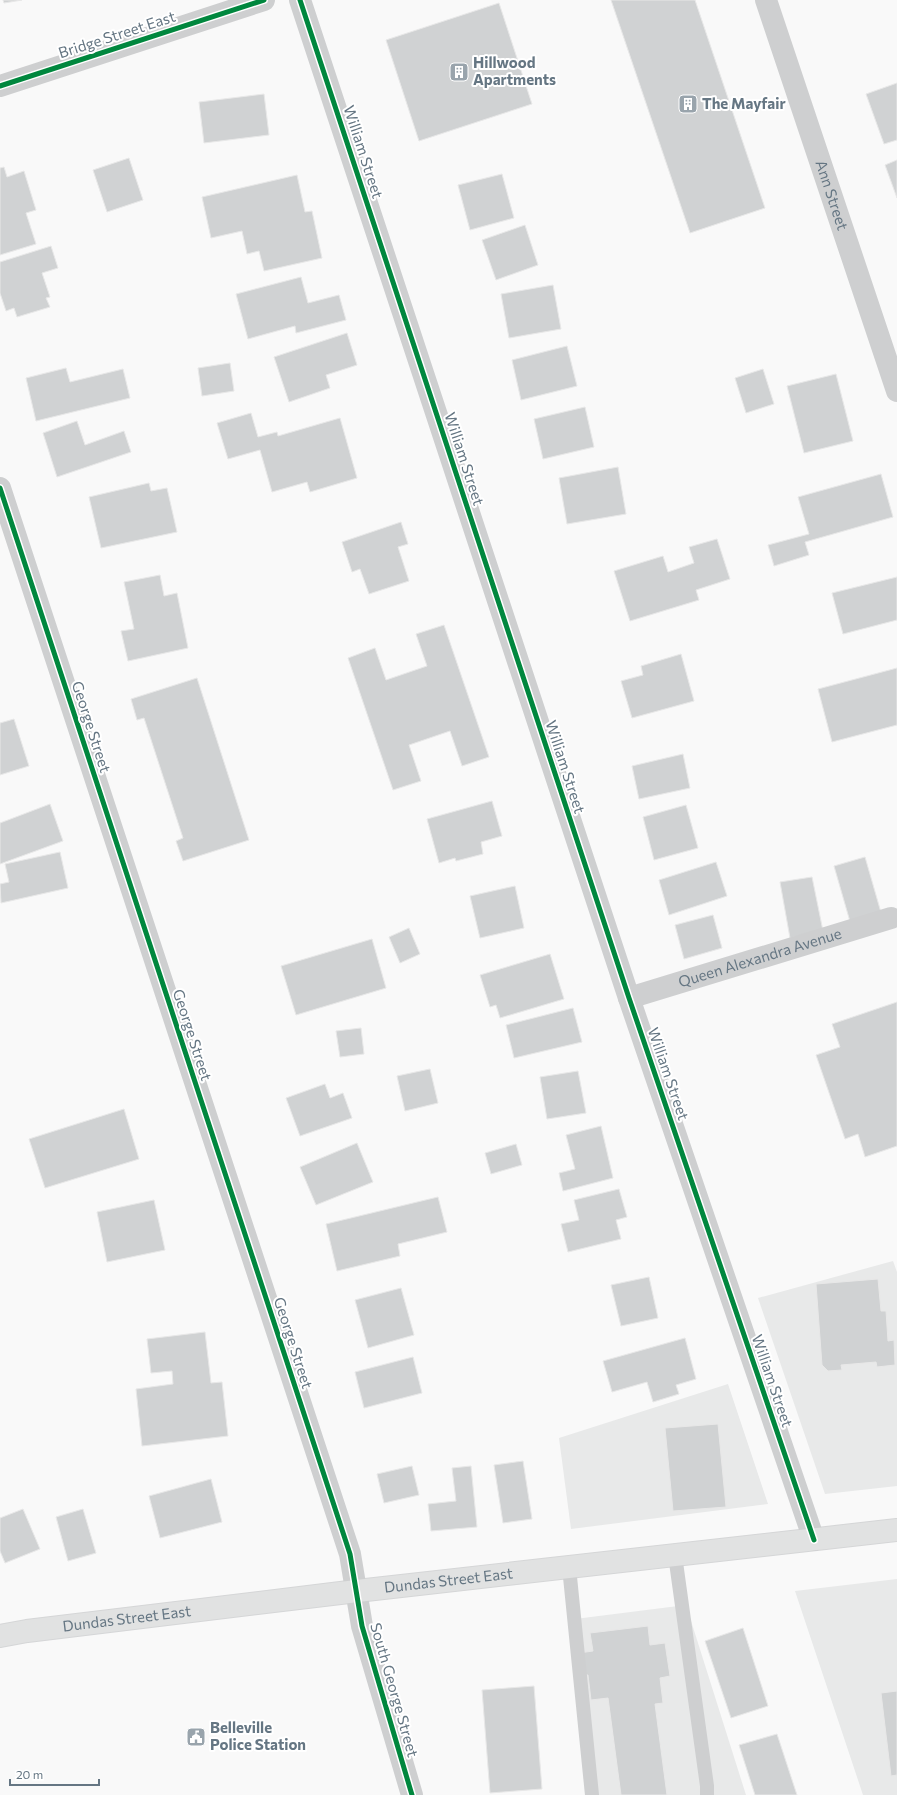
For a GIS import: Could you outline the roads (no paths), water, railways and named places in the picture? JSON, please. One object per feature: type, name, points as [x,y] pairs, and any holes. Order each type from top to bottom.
[{"type":"main road","name":"Dundas Street East","points":[[0,1636],[35,1630],[357,1591],[897,1530]]},
{"type":"street","name":"Bridge Street East","points":[[0,86],[264,0]]},
{"type":"street","name":"William Street","points":[[300,0],[629,998],[814,1540]]},
{"type":"street","name":"Ann Street","points":[[766,0],[897,392]]},
{"type":"street","name":"George Street","points":[[0,488],[348,1546],[357,1591]]},
{"type":"street","name":"Queen Alexandra Avenue","points":[[629,998],[891,918]]},
{"type":"street","name":"South George Street","points":[[357,1591],[362,1626],[412,1795]]},
{"type":"lane","points":[[675,1555],[707,1795]]},
{"type":"lane","points":[[569,1567],[592,1795]]},
{"type":"place","name":"Hillwood Apartments","points":[[459,72]]},
{"type":"place","name":"The Mayfair","points":[[688,104]]},
{"type":"place","name":"Belleville Police Station","points":[[196,1737]]}]
